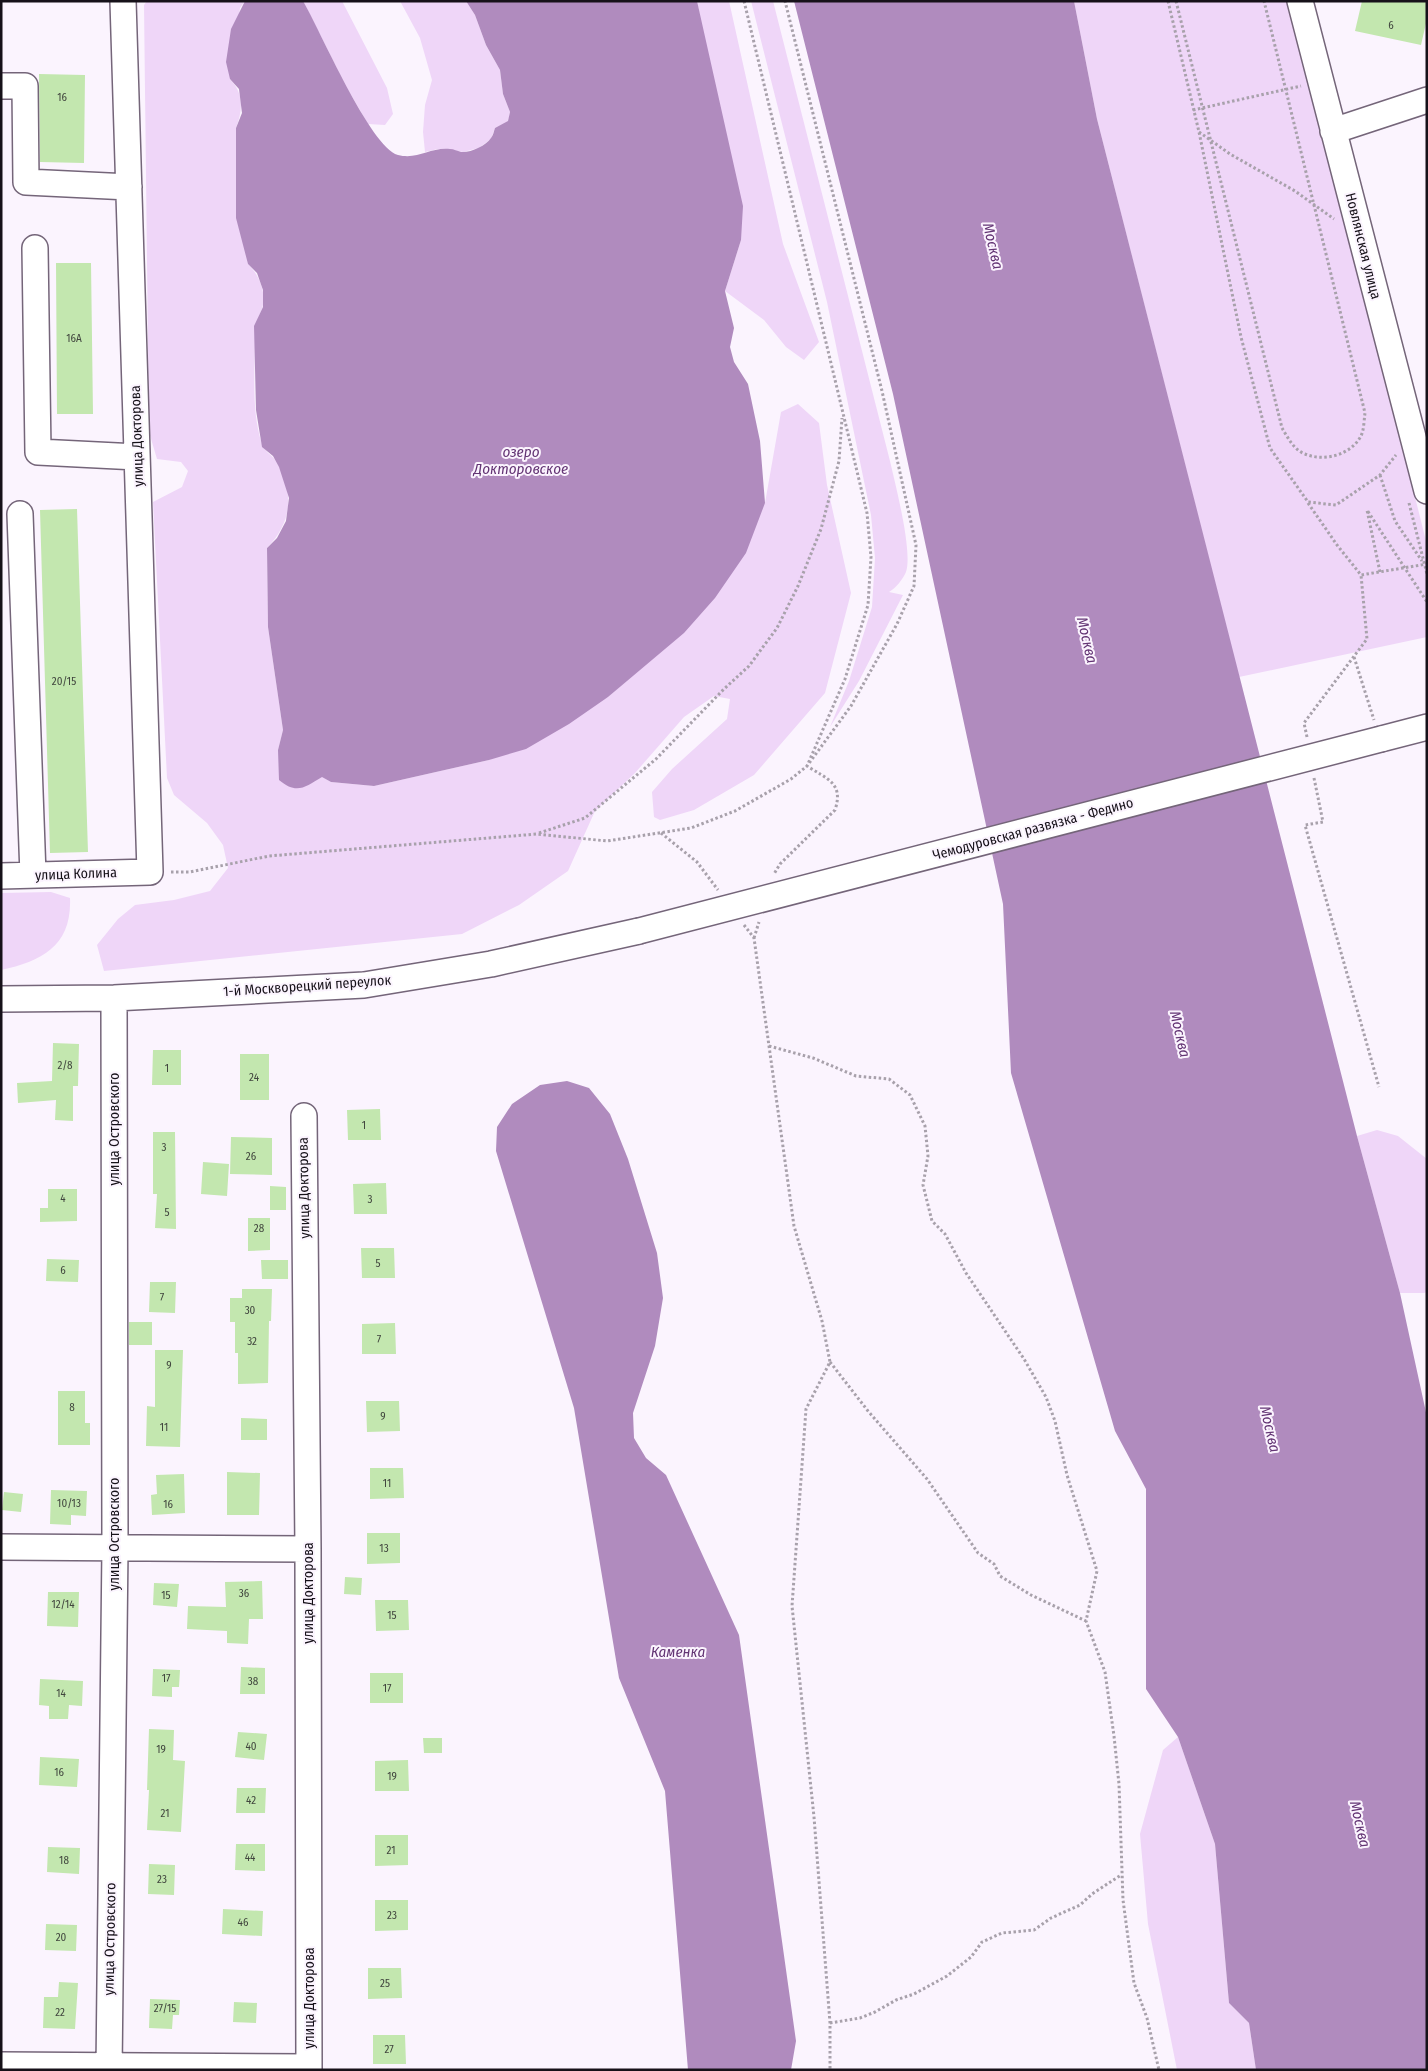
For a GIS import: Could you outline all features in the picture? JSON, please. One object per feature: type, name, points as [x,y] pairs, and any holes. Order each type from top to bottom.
[{"type":"street","name":"улица Докторова","points":[[123,1],[150,872]]},
{"type":"street","name":"Новлянская улица","points":[[1300,1],[1333,131],[1417,496]]},
{"type":"street","points":[[1,86],[25,86],[26,182],[129,187]]},
{"type":"street","points":[[1333,131],[1427,100]]},
{"type":"street","points":[[35,248],[38,452],[137,457]]},
{"type":"street","points":[[20,514],[34,875]]},
{"type":"street","name":"Чемодуровская развязка - Федино","points":[[639,931],[1427,727]]},
{"type":"street","name":"улица Колина","points":[[1,876],[150,872]]},
{"type":"street","name":"1-й Москворецкий переулок","points":[[1,999],[114,998],[364,984],[491,964],[639,931]]},
{"type":"street","name":"улица Островского","points":[[109,2068],[115,1548],[114,998]]},
{"type":"street","name":"улица Докторова","points":[[304,1116],[308,1549],[309,2068]]},
{"type":"street","points":[[1,1547],[308,1549]]},
{"type":"street","points":[[1,2065],[109,2068],[309,2068]]},
{"type":"path","points":[[744,1],[867,513],[870,557],[868,605],[845,679],[807,766]]},
{"type":"path","points":[[150,872],[190,872],[268,856],[537,834],[607,841],[691,828],[735,811],[791,779],[807,766],[851,706],[897,624],[914,586],[916,545],[876,362],[785,1]]},
{"type":"path","points":[[1168,1],[1198,132],[1241,337],[1270,448],[1360,575],[1367,639],[1304,723],[1307,741]]},
{"type":"path","points":[[1176,1],[1282,428],[1291,444],[1304,454],[1319,457],[1338,455],[1353,447],[1362,435],[1365,413],[1264,1]]},
{"type":"path","points":[[1193,110],[1302,86]]},
{"type":"path","points":[[1198,132],[1230,154],[1295,191],[1337,221]]},
{"type":"path","points":[[537,834],[585,818],[656,760],[748,666],[777,628],[798,586],[821,528],[838,461],[842,415]]},
{"type":"path","points":[[1308,502],[1336,505],[1380,475],[1396,455],[1399,464]]},
{"type":"path","points":[[1380,475],[1395,521],[1425,564]]},
{"type":"path","points":[[1417,496],[1427,574]]},
{"type":"path","points":[[1380,572],[1367,510],[1427,602]]},
{"type":"path","points":[[1360,575],[1425,564]]},
{"type":"path","points":[[1354,656],[1381,739]]},
{"type":"path","points":[[772,878],[780,864],[835,810],[839,799],[837,788],[829,779],[807,766]]},
{"type":"path","points":[[1314,777],[1323,822],[1305,825],[1379,1087]]},
{"type":"path","points":[[660,833],[697,862],[720,892]]},
{"type":"path","points":[[759,921],[754,938],[794,1226],[822,1321],[830,1362],[868,1411],[927,1480],[978,1553],[994,1564],[1000,1576],[1031,1595],[1086,1621]]},
{"type":"path","points":[[743,923],[754,938]]},
{"type":"path","points":[[769,1046],[813,1058],[856,1076],[889,1079],[910,1095],[925,1126],[928,1156],[923,1185],[932,1221],[945,1234],[966,1273],[1024,1359],[1046,1397],[1055,1421],[1067,1475],[1097,1571],[1086,1621],[1105,1672],[1114,1736],[1119,1784],[1121,1876],[1134,1983],[1146,2018],[1159,2070]]},
{"type":"path","points":[[830,1362],[806,1409],[792,1606],[814,1817],[830,2023],[830,2070]]},
{"type":"path","points":[[830,2023],[860,2018],[896,2000],[914,1994],[947,1976],[971,1957],[982,1942],[1002,1933],[1034,1930],[1051,1918],[1080,1905],[1092,1894],[1121,1876]]},
{"type":"shaded area","points":[[147,1],[245,1],[240,8],[230,79],[238,90],[241,102],[236,128],[248,264],[256,273],[263,290],[262,309],[255,330],[254,378],[256,418],[264,449],[276,461],[286,484],[288,496],[288,507],[282,528],[267,548],[268,627],[283,730],[278,750],[331,782],[374,786],[489,760],[608,697],[644,665],[765,503],[781,412],[798,404],[819,423],[827,485],[851,593],[825,693],[754,775],[694,810],[660,820],[654,817],[652,792],[672,769],[727,719],[730,699],[714,696],[684,717],[635,773],[595,811],[568,871],[519,905],[462,934],[104,971],[97,945],[118,919],[135,905],[174,900],[210,891],[228,868],[223,845],[207,823],[174,795],[167,778],[153,502],[182,487],[188,471],[181,462],[157,459],[149,432],[144,5]]},
{"type":"shaded area","points":[[303,1],[342,1],[387,88],[393,114],[385,125],[368,124],[347,88]]},
{"type":"shaded area","points":[[400,1],[466,1],[475,15],[486,45],[500,70],[503,94],[510,112],[508,122],[495,128],[491,139],[479,148],[463,152],[438,149],[425,152],[423,132],[425,105],[432,80],[420,38]]},
{"type":"shaded area","points":[[697,1],[729,1],[783,244],[819,342],[804,360],[786,347],[764,320],[725,291],[741,240]]},
{"type":"shaded area","points":[[751,1],[773,1],[890,461],[907,549],[908,562],[906,572],[899,583],[889,592],[903,595],[859,681],[830,727],[849,681],[872,607],[875,558],[871,515],[827,302]]},
{"type":"shaded area","points":[[1074,1],[1291,1],[1427,545],[1427,637],[1239,677],[1097,119]]},
{"type":"shaded area","points":[[51,892],[70,898],[66,928],[60,939],[42,956],[30,962],[1,970],[1,893]]},
{"type":"shaded area","points":[[1377,1130],[1398,1136],[1427,1159],[1427,1292],[1424,1293],[1400,1293],[1357,1136]]},
{"type":"shaded area","points":[[1178,1737],[1215,1844],[1229,2003],[1249,2023],[1256,2070],[1177,2070],[1148,1924],[1140,1834],[1163,1750]]},
{"type":"water","name":"озеро Докторовское","points":[[245,1],[303,1],[346,86],[374,132],[387,147],[398,155],[412,156],[443,149],[461,152],[473,150],[489,141],[495,128],[508,121],[510,112],[503,94],[500,70],[486,45],[475,15],[466,1],[697,1],[743,206],[741,240],[725,291],[734,328],[730,347],[734,362],[748,384],[760,441],[765,503],[746,553],[715,598],[684,633],[608,697],[569,724],[526,749],[489,760],[374,786],[331,782],[322,777],[306,786],[296,788],[285,785],[279,780],[278,750],[283,730],[268,627],[267,548],[277,538],[286,521],[289,498],[279,467],[273,456],[262,447],[256,410],[254,326],[263,307],[263,290],[257,273],[248,264],[236,218],[236,128],[242,113],[239,89],[230,79],[226,62],[231,29]]},
{"type":"water","name":"Москва","points":[[794,1],[1074,1],[1097,119],[1357,1136],[1400,1293],[1427,1417],[1427,2070],[1256,2070],[1249,2023],[1229,2003],[1215,1844],[1178,1737],[1146,1689],[1146,1489],[1115,1431],[1011,1073],[1003,904],[893,394]]},
{"type":"water","name":"Каменка","points":[[567,1081],[589,1088],[610,1114],[628,1159],[657,1253],[663,1298],[655,1346],[633,1413],[634,1438],[646,1458],[666,1475],[739,1635],[796,2041],[791,2070],[688,2070],[665,1791],[619,1678],[574,1408],[496,1151],[497,1127],[512,1104],[540,1085]]},
{"type":"building","points":[[1362,1],[1427,1],[1427,19],[1421,45],[1355,31]]},
{"type":"building","points":[[39,74],[85,75],[84,163],[40,162]]},
{"type":"building","points":[[56,263],[91,263],[93,414],[57,414]]},
{"type":"building","points":[[77,509],[88,852],[50,853],[40,510]]},
{"type":"building","points":[[53,1043],[79,1044],[78,1086],[73,1086],[73,1121],[55,1120],[56,1100],[18,1103],[17,1083],[52,1081]]},
{"type":"building","points":[[153,1050],[181,1050],[181,1085],[152,1085]]},
{"type":"building","points":[[240,1054],[269,1054],[269,1100],[240,1100]]},
{"type":"building","points":[[380,1109],[381,1140],[348,1140],[347,1110]]},
{"type":"building","points":[[153,1132],[175,1132],[176,1229],[155,1228],[157,1194],[153,1194]]},
{"type":"building","points":[[231,1137],[272,1138],[272,1175],[230,1174]]},
{"type":"building","points":[[203,1162],[229,1164],[227,1196],[201,1194]]},
{"type":"building","points":[[386,1183],[387,1214],[354,1214],[353,1184]]},
{"type":"building","points":[[270,1186],[286,1187],[286,1210],[270,1210]]},
{"type":"building","points":[[48,1189],[77,1189],[77,1221],[40,1222],[40,1208],[48,1208]]},
{"type":"building","points":[[248,1218],[270,1218],[270,1250],[248,1251]]},
{"type":"building","points":[[361,1248],[394,1248],[395,1278],[362,1278]]},
{"type":"building","points":[[47,1259],[79,1260],[78,1282],[46,1281]]},
{"type":"building","points":[[261,1260],[288,1260],[288,1279],[262,1279]]},
{"type":"building","points":[[150,1282],[176,1282],[175,1313],[149,1312]]},
{"type":"building","points":[[242,1289],[272,1289],[271,1321],[269,1321],[268,1383],[238,1384],[238,1353],[235,1353],[235,1322],[230,1322],[230,1298],[242,1298]]},
{"type":"building","points":[[129,1322],[152,1322],[152,1345],[129,1345]]},
{"type":"building","points":[[395,1323],[396,1354],[362,1354],[362,1324]]},
{"type":"building","points":[[155,1350],[183,1350],[180,1447],[146,1446],[147,1406],[155,1407]]},
{"type":"building","points":[[58,1391],[85,1391],[85,1423],[90,1423],[90,1445],[58,1445]]},
{"type":"building","points":[[366,1401],[399,1401],[400,1431],[367,1432]]},
{"type":"building","points":[[241,1418],[267,1419],[267,1440],[241,1440]]},
{"type":"building","points":[[370,1468],[403,1468],[404,1498],[370,1499]]},
{"type":"building","points":[[227,1472],[260,1473],[259,1515],[227,1515]]},
{"type":"building","points":[[184,1474],[185,1513],[152,1515],[151,1495],[157,1494],[156,1475]]},
{"type":"building","points":[[51,1490],[87,1491],[86,1516],[71,1515],[71,1525],[50,1524]]},
{"type":"building","points":[[4,1492],[23,1494],[21,1512],[2,1510]]},
{"type":"building","points":[[367,1533],[400,1533],[400,1563],[367,1564]]},
{"type":"building","points":[[345,1577],[362,1578],[361,1595],[344,1594]]},
{"type":"building","points":[[262,1581],[263,1619],[249,1619],[248,1644],[227,1643],[227,1631],[187,1629],[188,1606],[226,1607],[225,1582]]},
{"type":"building","points":[[154,1583],[179,1584],[177,1607],[153,1605]]},
{"type":"building","points":[[48,1592],[79,1592],[78,1627],[47,1626]]},
{"type":"building","points":[[375,1600],[408,1600],[409,1630],[376,1631]]},
{"type":"building","points":[[241,1667],[265,1668],[265,1694],[240,1694]]},
{"type":"building","points":[[153,1669],[180,1670],[179,1687],[172,1687],[172,1697],[152,1696]]},
{"type":"building","points":[[370,1673],[403,1673],[403,1703],[370,1703]]},
{"type":"building","points":[[40,1679],[83,1681],[82,1706],[69,1705],[68,1719],[49,1719],[49,1706],[39,1705]]},
{"type":"building","points":[[149,1729],[174,1730],[173,1760],[185,1761],[181,1832],[147,1830]]},
{"type":"building","points":[[238,1732],[267,1734],[264,1760],[235,1757]]},
{"type":"building","points":[[423,1738],[442,1738],[442,1753],[424,1753]]},
{"type":"building","points":[[40,1757],[79,1759],[77,1787],[39,1785]]},
{"type":"building","points":[[408,1760],[409,1791],[375,1791],[375,1761]]},
{"type":"building","points":[[237,1788],[266,1788],[265,1813],[236,1813]]},
{"type":"building","points":[[375,1835],[408,1835],[408,1865],[375,1866]]},
{"type":"building","points":[[236,1844],[265,1844],[265,1871],[235,1870]]},
{"type":"building","points":[[48,1847],[80,1848],[79,1874],[47,1872]]},
{"type":"building","points":[[149,1864],[175,1865],[174,1895],[148,1894]]},
{"type":"building","points":[[375,1900],[408,1900],[408,1930],[375,1931]]},
{"type":"building","points":[[223,1909],[263,1911],[262,1936],[222,1934]]},
{"type":"building","points":[[46,1924],[77,1925],[76,1951],[45,1950]]},
{"type":"building","points":[[368,1968],[401,1968],[402,1998],[368,1999]]},
{"type":"building","points":[[59,1982],[78,1983],[75,2029],[43,2028],[44,1997],[58,1997]]},
{"type":"building","points":[[150,1999],[180,2000],[179,2015],[173,2015],[172,2029],[149,2028]]},
{"type":"building","points":[[234,2002],[257,2003],[256,2023],[233,2022]]},
{"type":"building","points":[[373,2035],[405,2035],[406,2064],[373,2064]]}]
